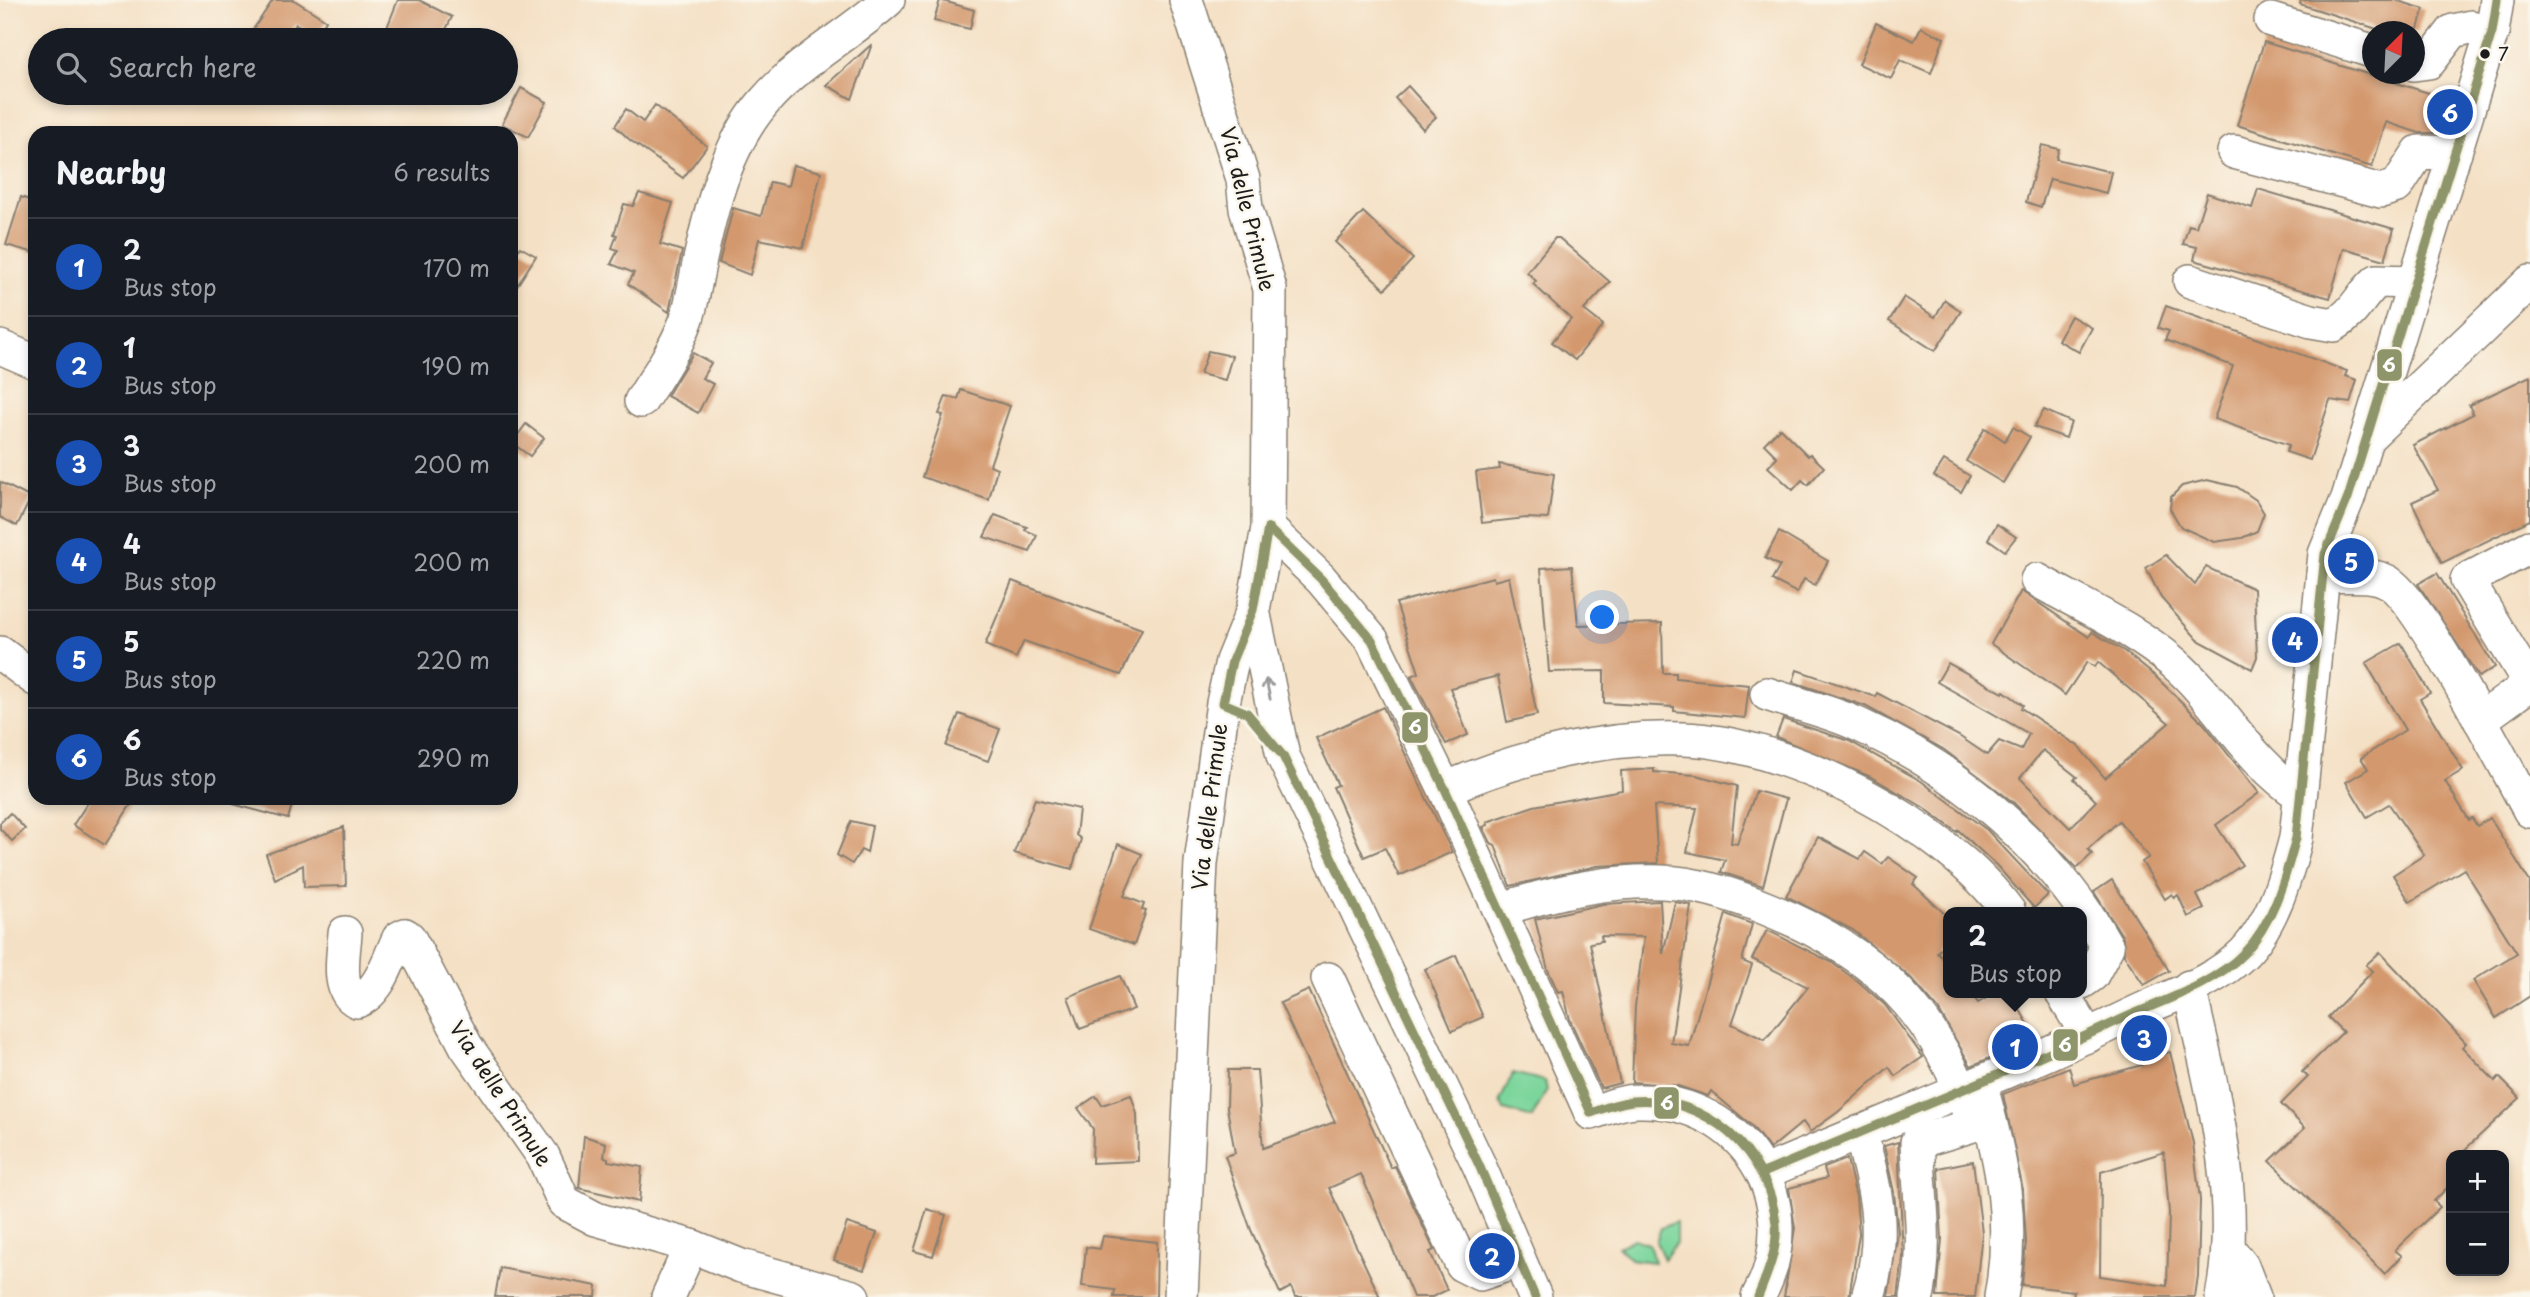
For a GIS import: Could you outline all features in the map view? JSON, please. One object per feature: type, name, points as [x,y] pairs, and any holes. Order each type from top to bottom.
[{"type":"street","points":[[641,401],[671,355],[687,319],[713,201],[737,145],[763,103],[795,71],[859,26],[888,0]]},
{"type":"street","name":"Via delle Primule","points":[[1181,1297],[1201,863],[1223,703],[1233,661],[1253,610],[1268,528],[1270,289],[1246,209],[1243,179],[1186,0]]},
{"type":"street","points":[[2425,63],[2429,62],[2453,31],[2471,27],[2495,16]]},
{"type":"street","points":[[1763,1173],[2088,1035],[2219,973],[2245,952],[2265,922],[2285,879],[2296,838],[2325,554],[2365,440],[2495,16]]},
{"type":"street","points":[[2271,20],[2362,48]]},
{"type":"street","points":[[2234,152],[2381,191],[2397,186],[2419,152],[2455,153]]},
{"type":"street","points":[[2190,281],[2311,321],[2334,325],[2351,315],[2363,293],[2377,281],[2414,282]]},
{"type":"street","points":[[2365,440],[2530,282]]},
{"type":"street","points":[[0,346],[28,359]]},
{"type":"street","points":[[1268,528],[1321,579],[1372,640],[1446,789],[1591,1113],[1637,1100],[1660,1102],[1700,1114],[1740,1141],[1763,1173],[1777,1211],[1777,1236],[1769,1276],[1758,1297]]},
{"type":"street","points":[[2480,720],[2530,684],[2467,580],[2530,547]]},
{"type":"street","points":[[2323,575],[2345,578],[2365,575],[2388,581],[2405,598],[2480,720],[2530,811]]},
{"type":"street","points":[[2037,580],[2143,640],[2174,664],[2273,775],[2299,794]]},
{"type":"street","points":[[1253,610],[1283,756],[1479,1165],[1526,1279]]},
{"type":"street","points":[[0,653],[28,674]]},
{"type":"street","points":[[1767,694],[1855,723],[1910,750],[2014,826],[2082,907]]},
{"type":"street","points":[[1223,703],[1247,713],[1283,756]]},
{"type":"street","points":[[1446,789],[1499,766],[1576,749],[1659,739],[1687,739],[1730,747],[1786,760],[1883,804],[1952,854],[2004,907]]},
{"type":"street","points":[[1500,910],[1552,894],[1630,882],[1665,882],[1748,901],[1832,938],[1884,976],[1931,1031],[1971,1085],[2002,1162],[2009,1245],[2001,1297]]},
{"type":"street","points":[[2087,913],[2107,947],[2092,975],[2087,978]]},
{"type":"street","name":"Via delle Primule","points":[[345,933],[345,989],[350,998],[357,1001],[367,997],[374,988],[399,939],[405,935],[409,938],[466,1046],[543,1156],[564,1202],[596,1219],[691,1246],[741,1266],[853,1297]]},
{"type":"street","points":[[1328,979],[1462,1265],[1480,1274],[1526,1279]]},
{"type":"street","points":[[2189,987],[2224,1165],[2228,1248],[2222,1297]]},
{"type":"street","points":[[2072,998],[2088,1035]]},
{"type":"street","points":[[1971,1085],[1973,1125],[1986,1166],[1991,1200],[1992,1244],[1984,1297]]},
{"type":"street","points":[[1917,1297],[1922,1276],[1924,1227],[1917,1142],[1973,1125]]},
{"type":"street","points":[[1860,1132],[1878,1206],[1880,1245],[1868,1297]]},
{"type":"street","points":[[668,1297],[691,1246]]},
{"type":"street","points":[[2228,1248],[2242,1266],[2254,1297]]},
{"type":"street","points":[[1483,1297],[1526,1279]]},
{"type":"green space","points":[[1513,1073],[1545,1081],[1547,1090],[1532,1118],[1504,1110],[1500,1101]]},
{"type":"green space","points":[[1676,1222],[1676,1243],[1664,1259],[1656,1242],[1661,1228]]},
{"type":"green space","points":[[1634,1239],[1649,1244],[1654,1262],[1630,1259],[1618,1247]]},
{"type":"building","points":[[273,0],[294,0],[326,20],[321,28],[302,28],[296,24],[294,28],[254,28]]},
{"type":"building","points":[[398,0],[419,0],[452,17],[447,28],[387,28]]},
{"type":"building","points":[[940,0],[974,10],[970,29],[934,21]]},
{"type":"building","points":[[2301,0],[2395,0],[2424,9],[2420,21],[2362,21],[2362,24],[2300,4]]},
{"type":"building","points":[[1876,23],[1914,41],[1921,27],[1944,38],[1931,73],[1900,60],[1891,79],[1859,64]]},
{"type":"building","points":[[2264,42],[2362,72],[2362,84],[2400,84],[2445,98],[2434,133],[2419,133],[2386,122],[2372,167],[2237,125]]},
{"type":"building","points":[[872,44],[852,99],[826,85]]},
{"type":"building","points":[[1408,86],[1436,117],[1423,129],[1395,98]]},
{"type":"building","points":[[521,88],[547,102],[528,137],[518,132],[518,126],[502,124],[512,105],[518,105]]},
{"type":"building","points":[[655,105],[707,146],[683,178],[615,126],[626,109],[643,122]]},
{"type":"building","points":[[2042,145],[2059,149],[2056,159],[2111,172],[2106,193],[2050,179],[2041,207],[2026,202]]},
{"type":"building","points":[[793,165],[821,172],[803,248],[759,239],[750,275],[719,263],[733,208],[761,216],[770,182],[788,186]]},
{"type":"building","points":[[2258,189],[2394,229],[2385,260],[2344,248],[2330,298],[2194,260],[2197,247],[2183,244],[2189,225],[2196,227],[2207,193],[2252,208]]},
{"type":"building","points":[[639,193],[673,203],[660,244],[682,251],[669,312],[628,284],[634,273],[611,264],[618,250],[612,248],[624,204],[633,206]]},
{"type":"building","points":[[21,197],[28,200],[28,251],[6,245]]},
{"type":"building","points":[[1363,212],[1413,259],[1385,289],[1335,242]]},
{"type":"building","points":[[1555,238],[1559,238],[1610,282],[1584,310],[1603,325],[1575,360],[1552,342],[1571,319],[1533,284],[1536,281],[1527,272]]},
{"type":"building","points":[[520,247],[536,256],[518,284]]},
{"type":"building","points":[[1904,297],[1935,317],[1945,300],[1961,311],[1935,351],[1889,321]]},
{"type":"building","points":[[2166,306],[2347,371],[2345,376],[2357,380],[2350,403],[2330,400],[2310,460],[2286,452],[2289,445],[2214,419],[2233,366],[2165,340],[2169,331],[2158,328]]},
{"type":"building","points":[[2071,316],[2092,328],[2079,352],[2058,340]]},
{"type":"building","points":[[1208,351],[1232,356],[1225,380],[1200,374]]},
{"type":"building","points":[[693,353],[711,363],[702,378],[713,384],[698,413],[667,396]]},
{"type":"building","points":[[2530,376],[2530,520],[2442,563],[2412,502],[2438,490],[2413,445],[2473,414],[2469,405]]},
{"type":"building","points":[[961,390],[1010,406],[990,465],[997,468],[989,500],[922,477],[943,415],[939,414],[946,396],[958,399]]},
{"type":"building","points":[[2044,410],[2071,422],[2066,438],[2034,427]]},
{"type":"building","points":[[526,424],[544,438],[530,456],[518,447],[518,435]]},
{"type":"building","points":[[2013,427],[2030,437],[2003,483],[1966,461],[1985,428],[2005,441]]},
{"type":"building","points":[[1780,428],[1808,456],[1810,454],[1824,467],[1808,485],[1802,480],[1793,490],[1768,467],[1777,457],[1764,444]]},
{"type":"building","points":[[1944,460],[1970,476],[1961,492],[1934,476]]},
{"type":"building","points":[[1499,464],[1554,474],[1548,519],[1526,518],[1482,523],[1476,472],[1500,469]]},
{"type":"building","points":[[2207,480],[2237,487],[2256,500],[2264,513],[2257,531],[2242,538],[2214,542],[2181,527],[2170,509],[2171,497],[2182,486]]},
{"type":"building","points":[[0,482],[28,496],[28,504],[17,526],[0,517]]},
{"type":"building","points":[[995,515],[1027,527],[1025,530],[1037,535],[1030,552],[984,537]]},
{"type":"building","points":[[1997,524],[2016,537],[2005,551],[1988,539]]},
{"type":"building","points":[[1779,532],[1828,561],[1815,585],[1804,579],[1797,593],[1772,580],[1780,566],[1765,558]]},
{"type":"building","points":[[2166,555],[2195,585],[2206,567],[2254,589],[2257,657],[2252,669],[2198,640],[2161,598],[2146,568]]},
{"type":"building","points":[[1572,566],[1578,625],[1662,623],[1663,673],[1676,673],[1676,678],[1749,685],[1745,718],[1674,711],[1674,707],[1604,703],[1604,671],[1549,672],[1541,568]]},
{"type":"building","points":[[2437,573],[2495,667],[2479,677],[2418,584]]},
{"type":"building","points":[[1493,577],[1494,581],[1509,577],[1537,715],[1507,722],[1498,676],[1450,688],[1468,735],[1446,744],[1411,676],[1419,673],[1396,603]]},
{"type":"building","points":[[1012,581],[1142,629],[1121,675],[1024,641],[1016,658],[985,645]]},
{"type":"building","points":[[2021,591],[2089,637],[2092,632],[2124,651],[2155,676],[2204,724],[2259,793],[2216,825],[2242,865],[2197,895],[2204,909],[2188,917],[2178,895],[2174,898],[2172,894],[2165,899],[2142,862],[2149,857],[2119,821],[2088,849],[2092,854],[2077,868],[2013,802],[1943,749],[1865,706],[1793,682],[1797,670],[1876,697],[1877,693],[1959,736],[1987,755],[1999,741],[2021,750],[2029,734],[1937,682],[1948,663],[2003,693],[2004,691],[2023,705],[2021,708],[2078,746],[2105,778],[2169,723],[2098,662],[2095,667],[2087,662],[2065,695],[1991,644]],"holes":[[[2043,750],[2077,777],[2074,779],[2096,801],[2070,828],[2020,778]]]},
{"type":"building","points":[[2401,643],[2430,693],[2420,699],[2463,770],[2445,781],[2469,820],[2472,818],[2477,826],[2490,818],[2530,882],[2530,996],[2496,1018],[2473,980],[2517,953],[2464,869],[2410,902],[2393,875],[2424,855],[2389,804],[2367,817],[2346,782],[2368,769],[2361,758],[2405,730],[2366,663]]},
{"type":"building","points":[[1383,707],[1452,852],[1399,876],[1385,848],[1364,857],[1333,787],[1338,785],[1316,738]]},
{"type":"building","points":[[959,714],[1000,729],[988,761],[946,746]]},
{"type":"building","points":[[1783,719],[1849,741],[1921,781],[1987,830],[2048,895],[2033,907],[1997,866],[1958,830],[1957,832],[1923,807],[1871,777],[1776,737]]},
{"type":"building","points":[[1654,769],[1654,772],[1696,775],[1737,786],[1731,843],[1737,844],[1756,791],[1786,799],[1763,886],[1721,872],[1725,860],[1687,852],[1697,808],[1654,806],[1658,863],[1597,866],[1510,886],[1495,845],[1491,843],[1483,827],[1488,825],[1487,822],[1534,806],[1622,790],[1621,771]]},
{"type":"building","points":[[1035,799],[1079,809],[1076,835],[1081,839],[1072,869],[1014,853]]},
{"type":"building","points":[[86,805],[131,805],[105,845],[73,825]]},
{"type":"building","points":[[237,805],[292,805],[288,819]]},
{"type":"building","points":[[10,813],[25,829],[12,841],[0,829],[0,823]]},
{"type":"building","points":[[851,821],[872,826],[867,853],[861,850],[852,864],[837,855]]},
{"type":"building","points":[[344,827],[346,886],[304,887],[303,865],[275,879],[266,854]]},
{"type":"building","points":[[1818,837],[1860,859],[1865,852],[1882,864],[1888,857],[1918,878],[1913,884],[1943,912],[1943,946],[1937,952],[1943,958],[1943,998],[1974,998],[1978,1003],[1986,998],[2013,998],[2030,1027],[2002,1043],[2006,1051],[1971,1066],[1938,1009],[1911,978],[1853,930],[1786,896]]},
{"type":"building","points":[[1118,844],[1142,854],[1124,896],[1144,904],[1142,910],[1146,911],[1134,945],[1089,929]]},
{"type":"building","points":[[2112,880],[2169,971],[2144,985],[2124,955],[2123,937],[2094,892]]},
{"type":"building","points":[[1660,901],[1663,954],[1675,902],[1691,905],[1671,1043],[1689,1046],[1726,914],[1752,924],[1742,961],[1752,965],[1732,1024],[1765,1040],[1808,987],[1752,959],[1767,930],[1831,962],[1860,983],[1885,1005],[1923,1057],[1895,1076],[1889,1067],[1838,1112],[1810,1132],[1803,1122],[1770,1149],[1751,1125],[1711,1091],[1708,1096],[1678,1086],[1632,1082],[1635,1006],[1644,937],[1601,936],[1602,941],[1590,943],[1620,1083],[1601,1088],[1570,1020],[1563,991],[1558,992],[1548,970],[1535,919],[1603,904]]},
{"type":"building","points":[[2380,952],[2466,1043],[2462,1047],[2495,1081],[2499,1077],[2520,1098],[2464,1150],[2446,1150],[2446,1189],[2434,1201],[2440,1207],[2395,1250],[2402,1256],[2385,1274],[2270,1161],[2305,1128],[2281,1104],[2308,1077],[2302,1072],[2343,1032],[2328,1017],[2373,971],[2366,965]]},
{"type":"building","points":[[1456,955],[1483,1017],[1452,1031],[1425,969]]},
{"type":"building","points":[[1120,976],[1134,1009],[1080,1029],[1068,997]]},
{"type":"building","points":[[1309,990],[1391,1168],[1395,1166],[1434,1250],[1430,1252],[1447,1290],[1432,1297],[1413,1297],[1361,1174],[1329,1188],[1380,1297],[1295,1297],[1291,1287],[1280,1293],[1251,1230],[1225,1156],[1235,1153],[1227,1108],[1228,1070],[1257,1070],[1263,1148],[1335,1122],[1280,1003]]},
{"type":"building","points":[[2170,1052],[2193,1143],[2200,1200],[2195,1297],[2073,1297],[2074,1291],[2022,1285],[2026,1242],[2023,1190],[2003,1094],[2069,1067],[2074,1084],[2142,1065],[2141,1061]],"holes":[[[2164,1152],[2169,1213],[2167,1286],[2100,1276],[2101,1172]]]},
{"type":"building","points":[[1131,1095],[1137,1114],[1138,1161],[1092,1163],[1093,1129],[1078,1108],[1096,1096],[1102,1105]]},
{"type":"building","points":[[584,1136],[606,1143],[604,1157],[608,1158],[608,1161],[642,1167],[639,1202],[579,1188]]},
{"type":"building","points":[[1898,1142],[1903,1257],[1898,1297],[1888,1297],[1898,1233],[1894,1192],[1884,1146]]},
{"type":"building","points":[[1847,1159],[1856,1197],[1859,1234],[1849,1297],[1784,1297],[1795,1228],[1789,1188],[1827,1178],[1824,1168]]},
{"type":"building","points":[[1973,1161],[1982,1233],[1975,1297],[1937,1297],[1942,1239],[1938,1168]]},
{"type":"building","points":[[927,1209],[946,1215],[933,1256],[914,1251]]},
{"type":"building","points":[[847,1223],[877,1233],[864,1270],[834,1260]]},
{"type":"building","points":[[1103,1236],[1157,1242],[1156,1297],[1114,1297],[1115,1290],[1082,1286],[1086,1247],[1100,1249]]},
{"type":"building","points":[[500,1268],[597,1286],[596,1297],[495,1297]]},
{"type":"transit line","name":"6","points":[[1763,1173],[2187,991],[2232,964],[2263,928],[2277,899],[2296,838],[2325,554],[2348,498],[2492,32],[2497,0]]},
{"type":"transit line","name":"6","points":[[1268,528],[1321,579],[1372,640],[1445,789],[1591,1113],[1632,1101],[1659,1101],[1685,1107],[1730,1133],[1747,1152],[1761,1174],[1771,1198],[1776,1224],[1771,1262],[1758,1297]]},
{"type":"transit line","name":"6","points":[[1268,528],[1253,610],[1232,661],[1223,703],[1247,713],[1283,756],[1479,1165],[1535,1297]]},
{"type":"place","name":"7","points":[[2485,54]]},
{"type":"place","name":"6","points":[[2450,112]]},
{"type":"place","name":"5","points":[[2351,561]]},
{"type":"place","name":"4","points":[[2295,640]]},
{"type":"place","name":"3","points":[[2144,1038]]},
{"type":"place","name":"2","points":[[2015,1047]]},
{"type":"place","name":"1","points":[[1492,1256]]}]
